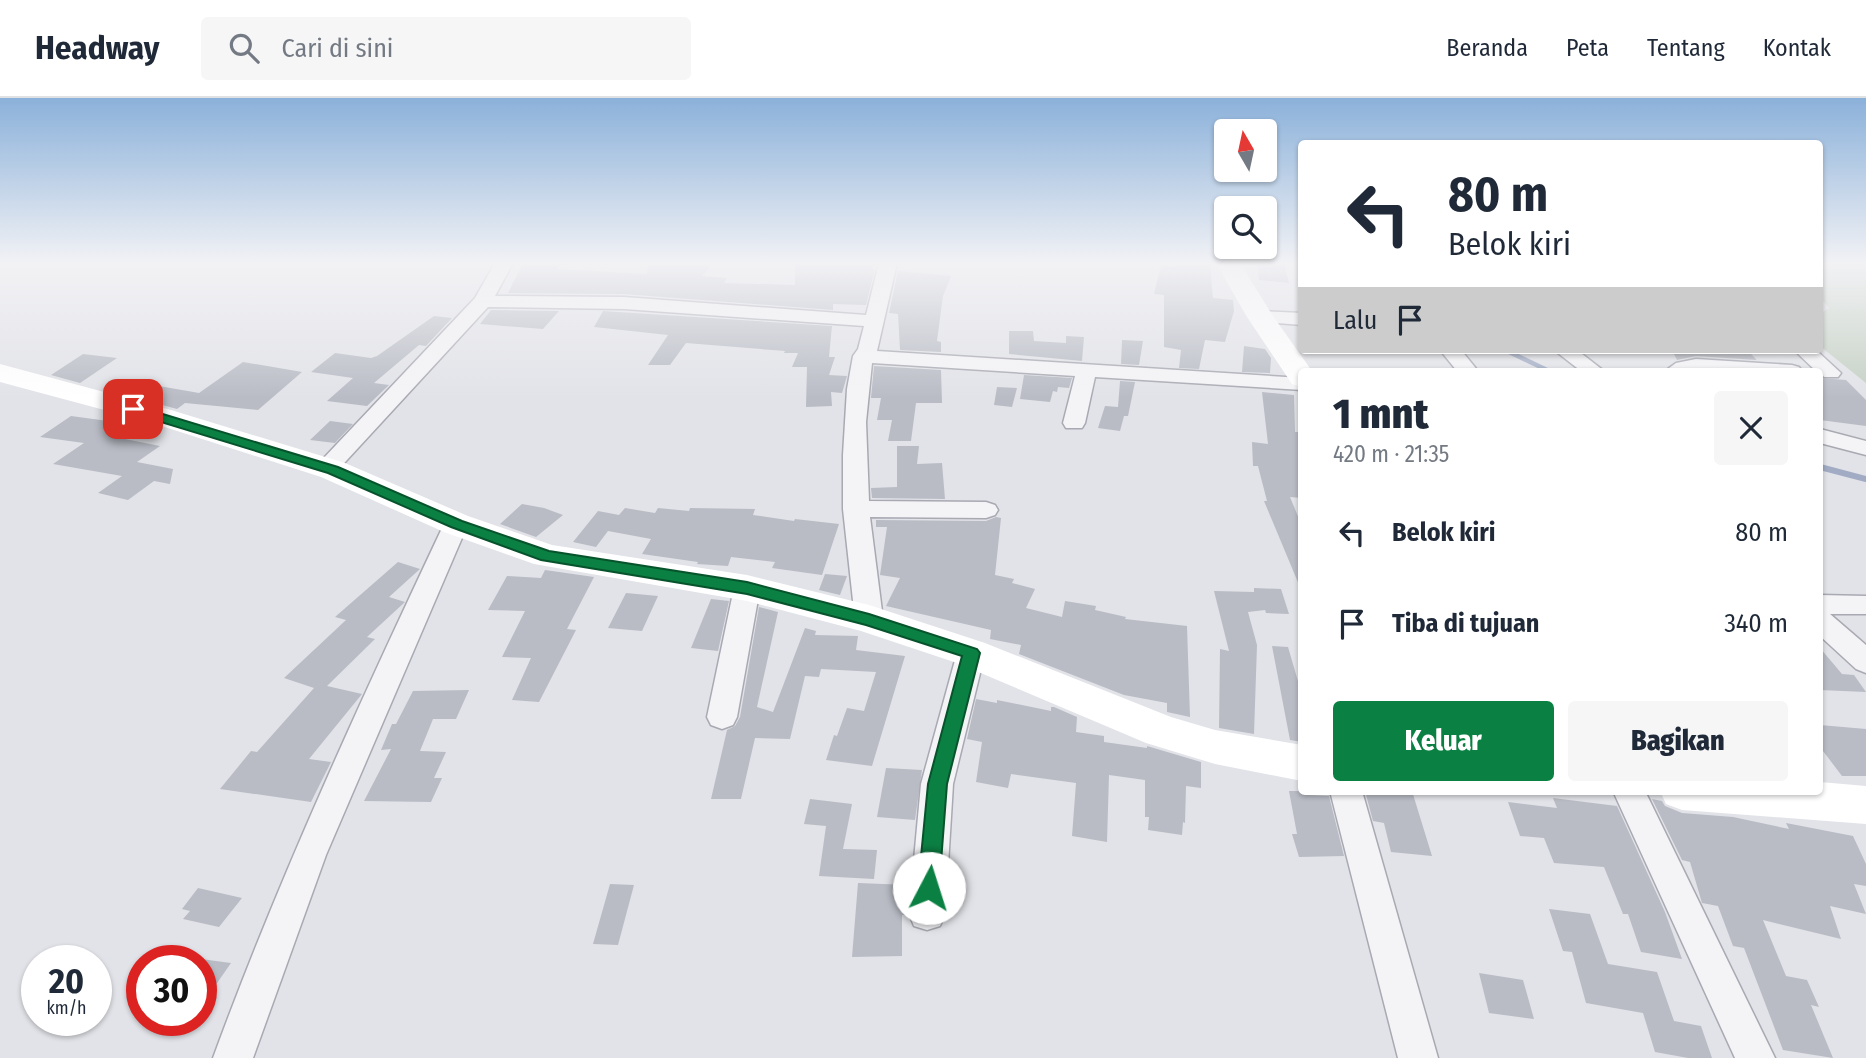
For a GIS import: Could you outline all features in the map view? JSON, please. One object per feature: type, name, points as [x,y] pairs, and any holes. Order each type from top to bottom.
[{"type":"main road","points":[[1255,308],[1298,372]]},
{"type":"main road","points":[[0,373],[160,416],[327,468],[456,524],[560,559],[747,588],[869,620],[971,653],[1161,731],[1228,750],[1298,762]]},
{"type":"main road","points":[[1735,795],[1866,805]]},
{"type":"street","points":[[327,468],[478,308]]},
{"type":"street","points":[[691,308],[874,321]]},
{"type":"street","points":[[869,620],[855,509],[853,428],[863,356],[868,349],[877,308]]},
{"type":"street","points":[[1260,317],[1298,319]]},
{"type":"street","points":[[1453,354],[1465,368]]},
{"type":"street","points":[[1570,354],[1590,368]]},
{"type":"street","points":[[1809,354],[1831,373],[1823,373]]},
{"type":"street","points":[[863,356],[1298,384]]},
{"type":"street","points":[[1679,368],[1698,365],[1745,368]]},
{"type":"street","points":[[1074,423],[1086,371]]},
{"type":"street","points":[[1823,437],[1866,448]]},
{"type":"street","points":[[855,509],[986,510]]},
{"type":"street","points":[[233,1058],[263,973],[350,760],[456,524]]},
{"type":"street","points":[[722,717],[747,588]]},
{"type":"street","points":[[1823,604],[1866,605]]},
{"type":"street","points":[[1823,623],[1866,662]]},
{"type":"street","points":[[927,914],[937,784],[971,653]]},
{"type":"street","points":[[1347,795],[1418,1058]]},
{"type":"street","points":[[1631,795],[1755,1058]]},
{"type":"green space","points":[[1829,308],[1866,308],[1866,383],[1823,348],[1823,312]]},
{"type":"building","points":[[804,308],[833,308],[833,310]]},
{"type":"building","points":[[890,308],[941,308],[937,341],[941,342],[941,352],[900,350],[898,314],[889,313]]},
{"type":"building","points":[[1164,308],[1234,308],[1225,342],[1205,340],[1199,369],[1179,368],[1181,350],[1164,347]]},
{"type":"building","points":[[491,310],[559,311],[543,329],[480,324]]},
{"type":"building","points":[[603,311],[832,326],[829,357],[835,357],[829,375],[847,376],[842,393],[831,392],[832,406],[806,407],[807,367],[792,367],[798,353],[784,353],[785,351],[686,343],[670,365],[648,365],[668,335],[594,327]]},
{"type":"building","points":[[434,316],[452,318],[426,346],[419,345],[374,383],[389,385],[367,406],[327,401],[353,378],[311,372],[335,353],[371,358],[377,356]]},
{"type":"building","points":[[1009,331],[1033,331],[1034,341],[1066,343],[1066,336],[1084,337],[1082,361],[1009,354]]},
{"type":"building","points":[[1122,340],[1143,341],[1139,365],[1121,364]]},
{"type":"building","points":[[1244,346],[1265,349],[1271,358],[1270,373],[1242,372]]},
{"type":"building","points":[[83,354],[117,358],[80,383],[51,375]]},
{"type":"building","points":[[1674,354],[1751,354],[1757,360],[1696,356],[1677,360]]},
{"type":"building","points":[[243,362],[302,372],[258,410],[185,403],[177,409],[140,399],[159,386],[199,393]]},
{"type":"building","points":[[874,366],[941,370],[942,403],[916,403],[911,441],[888,441],[892,420],[877,420],[881,398],[871,398]]},
{"type":"building","points":[[1024,375],[1072,378],[1069,388],[1058,387],[1057,392],[1053,391],[1050,402],[1020,399]]},
{"type":"building","points":[[1823,378],[1846,380],[1866,400],[1866,426],[1823,420]]},
{"type":"building","points":[[1120,381],[1135,382],[1128,416],[1124,416],[1120,431],[1098,428],[1105,406],[1118,407]]},
{"type":"building","points":[[997,387],[1017,388],[1012,407],[994,405]]},
{"type":"building","points":[[1262,392],[1294,395],[1295,432],[1298,432],[1298,498],[1290,497],[1298,516],[1298,582],[1264,501],[1267,501],[1258,466],[1253,466],[1252,442],[1268,444]]},
{"type":"building","points":[[71,416],[108,421],[116,416],[137,422],[115,437],[160,446],[137,462],[173,469],[170,484],[154,481],[128,500],[98,493],[122,476],[53,464],[84,443],[40,437]]},
{"type":"building","points":[[330,421],[353,424],[335,443],[310,440]]},
{"type":"building","points":[[897,446],[919,446],[917,464],[942,463],[945,499],[872,498],[871,488],[897,487]]},
{"type":"building","points":[[522,504],[563,515],[536,537],[500,524]]},
{"type":"building","points":[[625,508],[655,513],[658,508],[689,511],[690,508],[755,509],[753,515],[839,524],[822,575],[772,568],[775,562],[731,557],[728,566],[697,564],[698,562],[642,554],[651,539],[608,531],[596,547],[573,542],[598,511],[619,515]]},
{"type":"building","points":[[1001,518],[995,575],[1014,579],[1012,583],[1035,589],[1026,608],[1062,617],[1065,601],[1096,606],[1095,610],[1126,617],[1125,619],[1187,626],[1190,717],[1167,712],[1167,703],[1124,695],[1019,654],[1021,645],[990,639],[991,630],[886,606],[900,578],[880,575],[887,527],[876,527],[876,520],[986,521]]},
{"type":"building","points":[[398,562],[420,569],[389,597],[405,602],[367,637],[375,639],[327,686],[362,694],[309,759],[331,762],[311,802],[220,789],[251,751],[257,752],[314,688],[284,678],[346,620],[335,617]]},
{"type":"building","points":[[545,570],[594,577],[567,629],[576,630],[539,702],[512,700],[531,658],[502,657],[525,611],[488,610],[507,576],[541,578]]},
{"type":"building","points":[[825,574],[847,576],[840,595],[819,590]]},
{"type":"building","points":[[1254,588],[1281,589],[1289,614],[1266,613],[1265,610],[1248,612],[1257,645],[1254,734],[1219,728],[1220,649],[1229,651],[1214,591],[1254,592]]},
{"type":"building","points":[[626,593],[658,596],[642,631],[608,628]]},
{"type":"building","points":[[711,599],[729,601],[718,651],[691,648]]},
{"type":"building","points":[[759,607],[778,612],[757,707],[773,712],[805,628],[816,631],[815,635],[858,636],[856,650],[905,656],[872,766],[826,760],[847,708],[864,711],[876,672],[821,669],[819,677],[805,676],[790,739],[755,738],[741,799],[711,799],[727,730],[735,726],[740,717]]},
{"type":"building","points":[[1272,646],[1288,647],[1298,681],[1298,741],[1290,740]]},
{"type":"building","points":[[1823,652],[1842,674],[1854,675],[1866,692],[1823,690]]},
{"type":"building","points":[[469,690],[456,719],[433,719],[420,751],[446,752],[434,778],[442,778],[431,802],[364,801],[391,749],[381,750],[392,724],[396,724],[413,691]]},
{"type":"building","points":[[976,699],[997,703],[997,700],[1051,711],[1051,707],[1054,707],[1077,717],[1076,732],[1104,736],[1104,742],[1147,746],[1201,762],[1201,788],[1186,786],[1182,835],[1148,830],[1149,817],[1145,817],[1145,780],[1109,775],[1107,842],[1072,836],[1076,783],[1011,774],[1008,788],[976,782],[982,742],[967,739]]},
{"type":"building","points":[[1823,725],[1866,729],[1866,776],[1842,776],[1823,751]]},
{"type":"building","points":[[886,768],[922,770],[915,820],[877,817]]},
{"type":"building","points":[[1289,791],[1298,791],[1298,795],[1329,796],[1344,856],[1299,857],[1292,834],[1297,834]]},
{"type":"building","points":[[1366,795],[1413,795],[1432,856],[1391,852],[1384,823],[1373,821]]},
{"type":"building","points":[[1553,798],[1617,806],[1665,912],[1682,959],[1641,952],[1628,914],[1623,914],[1604,867],[1554,863],[1544,838],[1520,836],[1508,802],[1557,808]]},
{"type":"building","points":[[810,799],[852,804],[843,849],[877,850],[874,879],[819,876],[826,826],[804,824]]},
{"type":"building","points":[[1652,799],[1662,801],[1665,806],[1682,813],[1733,817],[1789,829],[1786,823],[1853,836],[1866,864],[1866,886],[1854,884],[1866,914],[1830,906],[1841,939],[1763,920],[1786,976],[1807,980],[1819,1007],[1811,1005],[1833,1058],[1783,1050],[1744,948],[1733,946],[1718,906],[1702,903],[1690,862],[1682,860]]},
{"type":"building","points":[[858,883],[909,885],[907,915],[902,915],[902,956],[852,957]]},
{"type":"building","points":[[610,884],[634,885],[618,945],[593,944]]},
{"type":"building","points":[[198,888],[242,898],[219,927],[183,919],[190,911],[182,909]]},
{"type":"building","points":[[1549,909],[1590,914],[1608,964],[1657,972],[1674,1021],[1701,1026],[1712,1058],[1688,1058],[1655,1052],[1643,1013],[1586,1003],[1572,952],[1563,951]]},
{"type":"building","points":[[217,961],[231,963],[217,983]]},
{"type":"building","points":[[1479,973],[1523,980],[1534,1019],[1489,1013]]},
{"type":"waterway","points":[[1513,354],[1543,368]]},
{"type":"waterway","points":[[1823,468],[1866,479]]},
{"type":"route","points":[[133,409],[333,470],[456,524],[547,556],[608,568],[747,588],[869,620],[971,653],[937,784],[929,888]]}]
